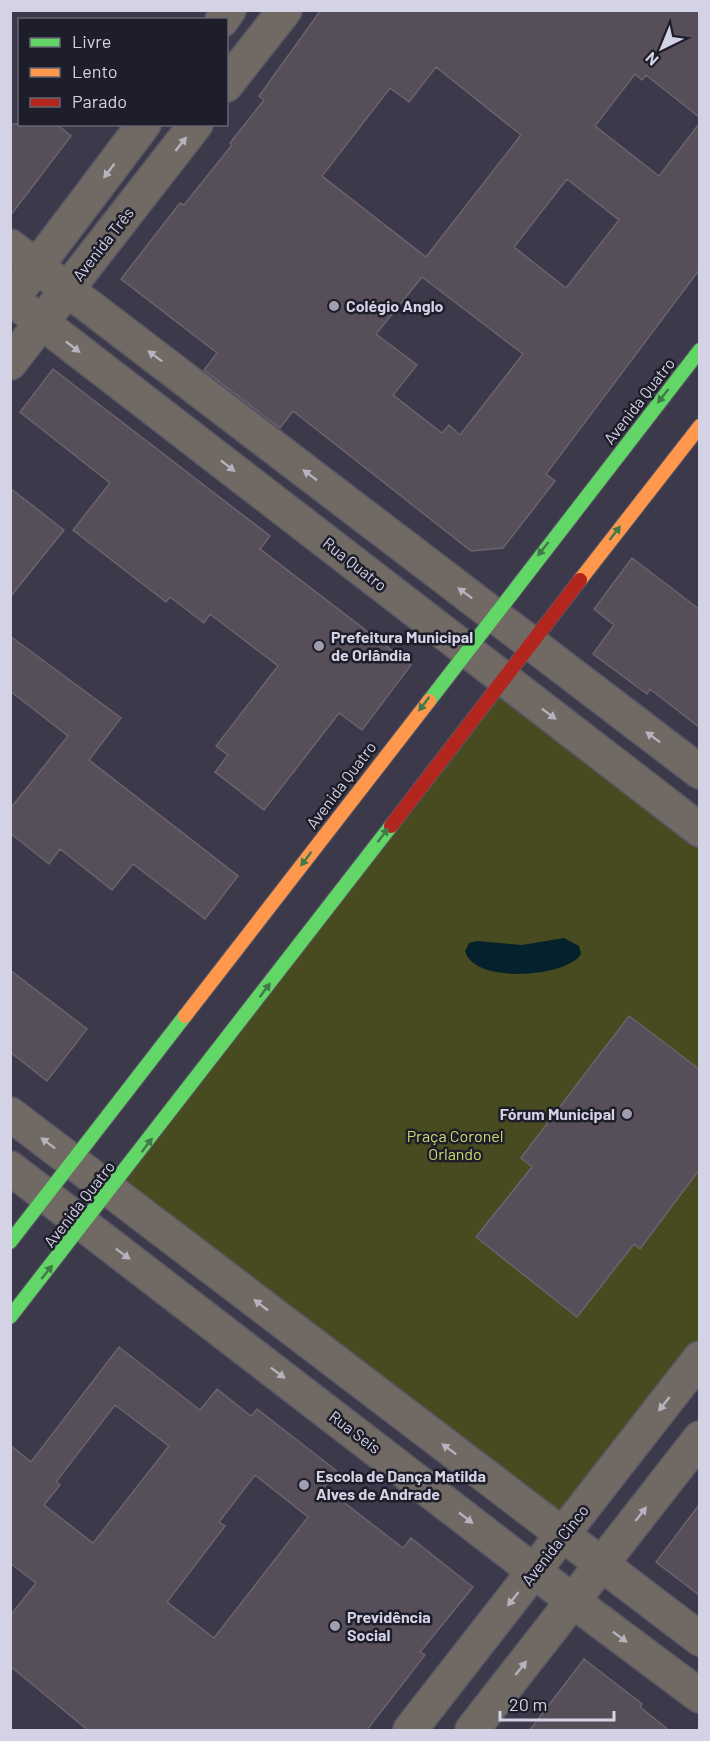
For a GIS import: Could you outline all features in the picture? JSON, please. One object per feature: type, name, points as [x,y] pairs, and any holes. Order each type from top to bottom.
[{"type":"street","points":[[228,82],[285,10]]},
{"type":"street","points":[[11,299],[143,126]]},
{"type":"street","name":"Avenida Três","points":[[10,363],[194,126]]},
{"type":"street","points":[[10,246],[699,772]]},
{"type":"street","name":"Rua Quatro","points":[[11,299],[699,830]]},
{"type":"street","name":"Avenida Quatro","points":[[10,1242],[492,614],[699,350]]},
{"type":"street","name":"Avenida Quatro","points":[[10,1317],[111,1191],[529,642],[699,426]]},
{"type":"street","points":[[10,1114],[699,1639]]},
{"type":"street","name":"Rua Seis","points":[[10,1167],[699,1696]]},
{"type":"street","name":"Avenida Cinco","points":[[410,1731],[699,1358]]},
{"type":"street","points":[[472,1731],[699,1438]]},
{"type":"green space","name":"Praça Coronel Orlando","points":[[502,679],[699,830],[699,1358],[562,1536],[111,1192]]},
{"type":"water","points":[[564,938],[579,946],[581,954],[572,962],[540,972],[501,973],[484,969],[472,962],[465,951],[469,943],[477,941],[522,945]]},
{"type":"building","points":[[321,10],[699,10],[699,117],[646,75],[642,80],[635,74],[595,126],[659,176],[699,124],[699,270],[546,474],[555,481],[503,548],[471,551],[293,411],[280,428],[204,370],[217,353],[121,279],[180,203],[184,205],[232,145],[230,143],[264,100],[259,96]],"holes":[[[436,67],[521,135],[426,257],[322,176],[390,88],[409,102]],[[567,179],[619,220],[566,288],[514,247]],[[422,277],[523,354],[460,435],[449,425],[442,433],[393,395],[417,365],[376,334]]]},
{"type":"building","points":[[10,124],[58,126],[71,136],[10,216]]},
{"type":"building","points":[[53,369],[270,536],[260,549],[411,665],[362,730],[339,713],[264,810],[215,772],[228,755],[216,746],[278,666],[210,614],[204,623],[170,597],[166,602],[73,530],[110,483],[20,412]]},
{"type":"building","points":[[10,488],[64,530],[10,597]]},
{"type":"building","points":[[632,558],[699,609],[699,727],[650,689],[647,694],[593,654],[614,625],[594,609]]},
{"type":"building","points":[[10,636],[121,718],[89,760],[238,876],[205,919],[133,864],[112,890],[60,849],[49,864],[10,833],[10,809],[68,736],[10,691]]},
{"type":"building","points":[[10,970],[87,1029],[47,1081],[10,1052]]},
{"type":"building","name":"Fórum Municipal","points":[[629,1016],[699,1069],[699,1170],[640,1249],[634,1244],[577,1317],[476,1237],[532,1167],[521,1158]]},
{"type":"building","points":[[119,1347],[200,1410],[217,1389],[251,1416],[257,1409],[337,1471],[324,1487],[403,1548],[411,1538],[473,1587],[420,1652],[425,1655],[366,1731],[89,1731],[10,1666],[10,1616],[36,1583],[10,1563],[10,1445],[31,1462]],"holes":[[[115,1405],[169,1446],[93,1543],[44,1505],[60,1485],[56,1482]],[[255,1475],[308,1517],[214,1638],[167,1602],[225,1526],[219,1522]]]},
{"type":"building","points":[[699,1505],[699,1595],[656,1562]]},
{"type":"building","points":[[584,1659],[642,1704],[640,1707],[670,1731],[529,1731]]},
{"type":"traffic: fast","points":[[429,701],[700,350]]},
{"type":"traffic: fast","points":[[10,1317],[391,826]]},
{"type":"traffic: fast","points":[[10,1242],[185,1016]]},
{"type":"traffic: slow","points":[[580,580],[700,426]]},
{"type":"traffic: slow","points":[[185,1016],[429,701]]},
{"type":"traffic: jam","points":[[391,826],[580,580]]},
{"type":"place","name":"Colégio Anglo","points":[[334,306]]},
{"type":"place","name":"Prefeitura Municipal de Orlândia","points":[[319,646]]},
{"type":"place","name":"Fórum Municipal","points":[[627,1114]]},
{"type":"place","name":"Escola de Dança Matilda Alves de Andrade","points":[[304,1485]]},
{"type":"place","name":"Previdência Social","points":[[335,1626]]}]
